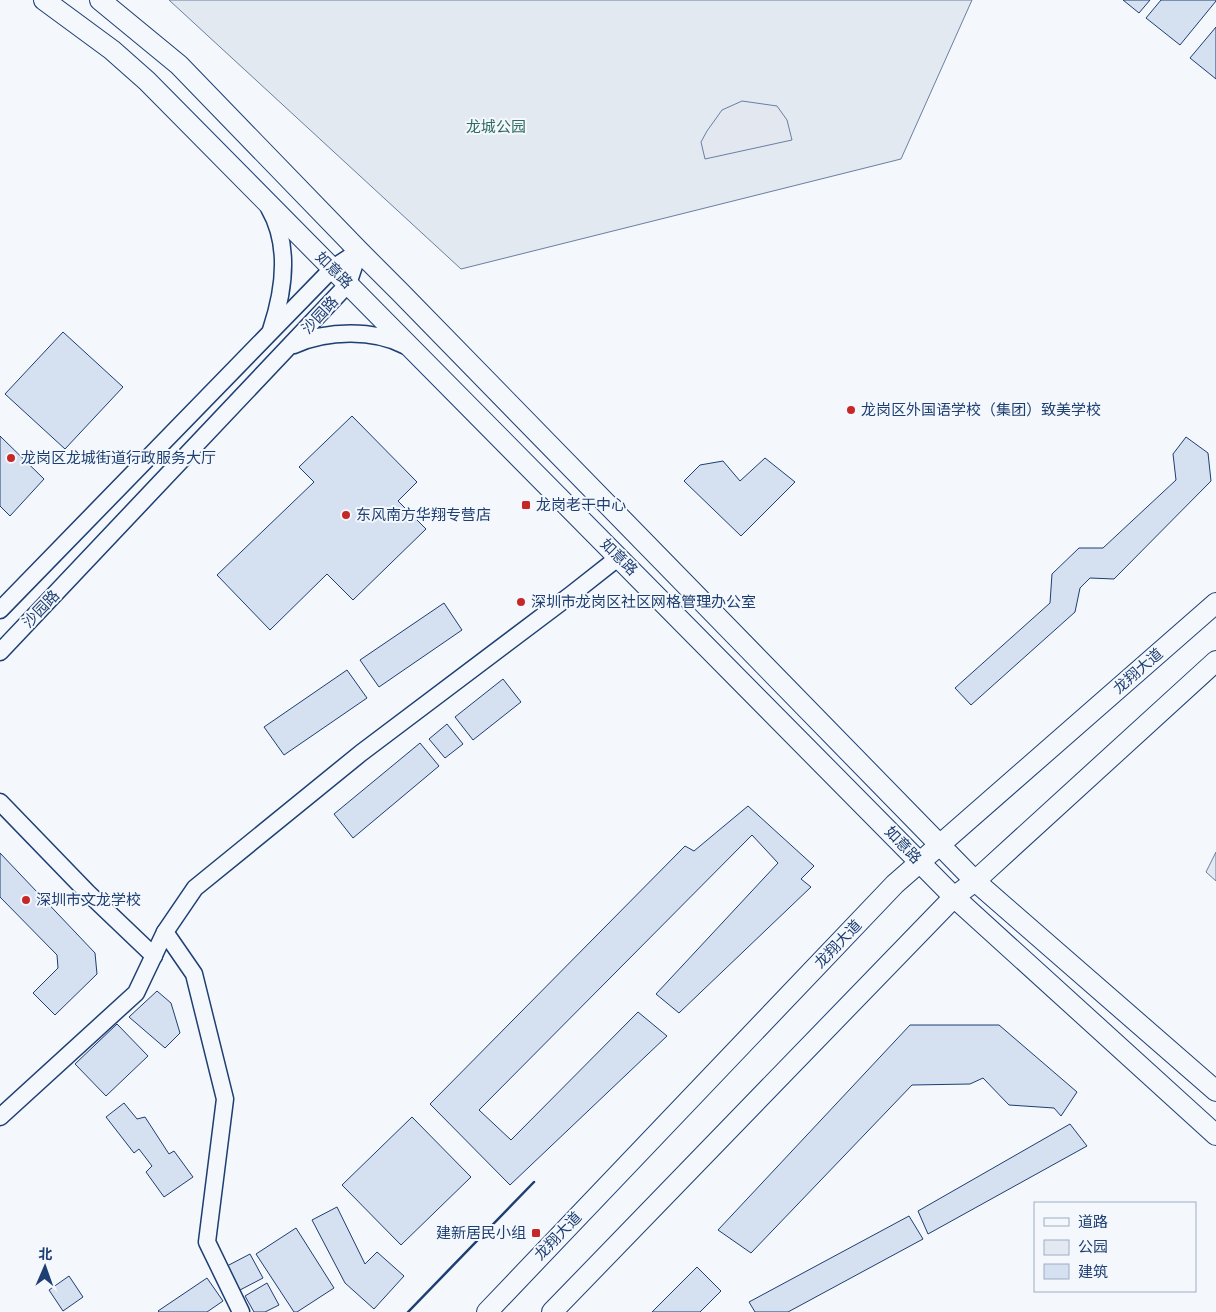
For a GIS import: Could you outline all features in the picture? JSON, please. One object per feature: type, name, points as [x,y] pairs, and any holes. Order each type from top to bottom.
[{"type":"main road","name":"如意路","points":[[44,0],[112,50],[147,81],[954,897],[1216,1135]]},
{"type":"main road","name":"如意路","points":[[100,0],[179,65],[975,881],[1216,1091]]},
{"type":"main road","name":"龙翔大道","points":[[487,1312],[895,884],[1216,603]]},
{"type":"main road","points":[[552,1312],[954,897],[975,881],[1216,661]]},
{"type":"street","points":[[265,200],[275,218],[280,234],[283,275],[277,312],[270,333]]},
{"type":"street","name":"沙园路","points":[[0,610],[332,268],[359,251]]},
{"type":"street","name":"沙园路","points":[[0,652],[348,284],[359,251]]},
{"type":"street","points":[[290,347],[303,340],[319,336],[358,334],[378,335],[412,349]]},
{"type":"street","points":[[0,1117],[136,993],[164,932],[195,888],[361,753],[619,557]]},
{"type":"street","points":[[0,802],[88,893],[154,956]]},
{"type":"street","points":[[164,932],[194,974],[225,1099],[207,1242],[241,1312]]},
{"type":"green space","name":"龙城公园","points":[[169,0],[972,0],[901,159],[461,269]]},
{"type":"green space","points":[[1216,852],[1216,881],[1206,872]]},
{"type":"shaded area","points":[[742,101],[777,106],[787,120],[792,140],[705,159],[701,142],[707,131],[722,110]]},
{"type":"building","points":[[1123,0],[1150,0],[1139,13]]},
{"type":"building","points":[[1161,0],[1216,1],[1180,45],[1146,18]]},
{"type":"building","points":[[1216,27],[1216,79],[1190,58]]},
{"type":"building","points":[[63,332],[123,387],[65,449],[5,394]]},
{"type":"building","name":"东风南方华翔专营店","points":[[352,416],[417,482],[398,501],[426,529],[353,600],[327,574],[270,630],[217,575],[314,482],[299,467]]},
{"type":"building","name":"龙岗区龙城街道行政服务大厅","points":[[0,436],[44,479],[10,516],[0,506]]},
{"type":"building","points":[[1186,437],[1208,453],[1211,481],[1114,579],[1090,578],[1080,588],[1075,612],[971,705],[955,688],[1050,603],[1052,574],[1079,548],[1103,548],[1176,480],[1173,454]]},
{"type":"building","points":[[765,458],[795,482],[741,536],[684,481],[700,465],[723,461],[740,481]]},
{"type":"building","points":[[444,603],[462,630],[379,687],[360,660]]},
{"type":"building","points":[[347,670],[367,698],[284,755],[264,727]]},
{"type":"building","points":[[503,679],[521,702],[473,740],[455,717]]},
{"type":"building","points":[[447,724],[463,744],[445,758],[429,739]]},
{"type":"building","points":[[420,743],[439,766],[353,838],[334,814]]},
{"type":"building","points":[[748,806],[814,866],[801,879],[811,887],[679,1013],[656,994],[778,863],[752,835],[479,1110],[511,1140],[638,1012],[667,1036],[510,1185],[430,1104],[685,846],[694,851]]},
{"type":"building","points":[[0,853],[95,953],[97,974],[55,1015],[33,993],[58,968],[57,955],[0,897]]},
{"type":"building","points":[[157,991],[171,1003],[180,1033],[165,1048],[129,1017]]},
{"type":"building","points":[[117,1024],[148,1056],[106,1096],[75,1064]]},
{"type":"building","points":[[910,1025],[999,1025],[1077,1092],[1061,1116],[1054,1108],[1009,1105],[983,1078],[970,1084],[912,1085],[751,1253],[718,1230]]},
{"type":"building","points":[[124,1103],[137,1119],[145,1117],[169,1154],[174,1151],[193,1177],[164,1197],[146,1172],[152,1166],[139,1149],[134,1153],[106,1117]]},
{"type":"building","points":[[412,1117],[471,1177],[401,1245],[342,1185]]},
{"type":"building","points":[[1070,1124],[1087,1146],[928,1234],[918,1211]]},
{"type":"building","points":[[337,1207],[365,1264],[377,1252],[404,1276],[374,1309],[345,1283],[312,1220]]},
{"type":"building","points":[[909,1216],[923,1239],[788,1312],[755,1312],[749,1302]]},
{"type":"building","points":[[296,1228],[334,1288],[297,1312],[294,1312],[256,1254]]},
{"type":"building","points":[[250,1254],[263,1278],[240,1290],[227,1266]]},
{"type":"building","points":[[697,1267],[721,1291],[700,1312],[652,1312]]},
{"type":"building","points":[[69,1276],[83,1297],[63,1311],[49,1290]]},
{"type":"building","points":[[207,1278],[223,1301],[207,1312],[158,1311]]},
{"type":"building","points":[[267,1283],[279,1305],[265,1312],[254,1312],[245,1296]]},
{"type":"wall","points":[[408,1312],[534,1182]]},
{"type":"place","name":"龙岗区外国语学校（集团）致美学校","points":[[851,410]]},
{"type":"place","name":"龙岗区龙城街道行政服务大厅","points":[[11,458]]},
{"type":"place","name":"龙岗老干中心","points":[[526,505]]},
{"type":"place","name":"东风南方华翔专营店","points":[[346,515]]},
{"type":"place","name":"深圳市龙岗区社区网格管理办公室","points":[[521,602]]},
{"type":"place","name":"深圳市文龙学校","points":[[26,900]]},
{"type":"place","name":"建新居民小组","points":[[536,1233]]}]
